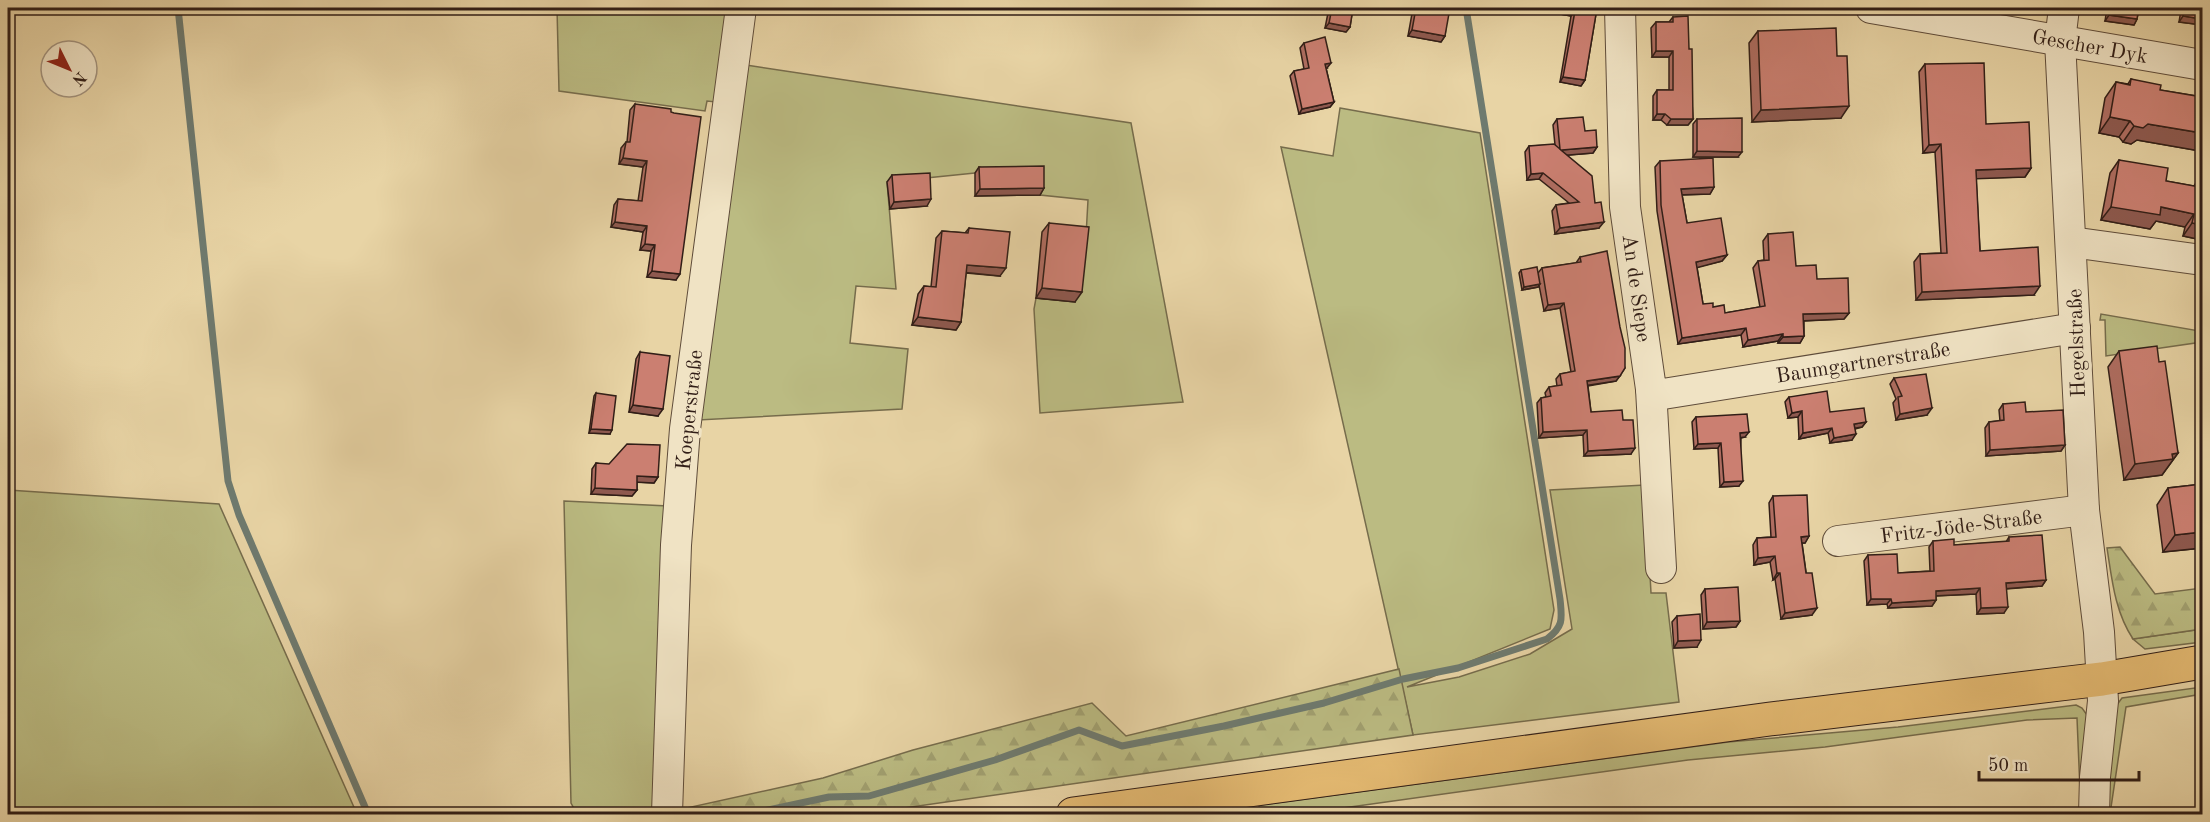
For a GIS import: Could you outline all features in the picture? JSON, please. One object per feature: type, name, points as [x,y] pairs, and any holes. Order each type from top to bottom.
[{"type":"main road","points":[[1073,814],[1758,720],[2102,679],[2202,662]]},
{"type":"street","name":"Koeperstraße","points":[[667,814],[676,545],[685,429],[741,8]]},
{"type":"street","name":"An de Siepe","points":[[1620,8],[1625,207],[1651,389],[1661,568]]},
{"type":"street","name":"Gescher Dyk","points":[[1871,8],[2202,64]]},
{"type":"street","name":"Hegelstraße","points":[[2064,8],[2060,41],[2084,510],[2098,632],[2103,701],[2094,777],[2094,814]]},
{"type":"street","points":[[2071,242],[2202,260]]},
{"type":"street","name":"Baumgartnerstraße","points":[[1651,389],[1663,394],[2075,328]]},
{"type":"street","name":"Fritz-Jöde-Straße","points":[[1838,541],[2084,510]]},
{"type":"green space","points":[[557,8],[729,8],[716,102],[707,101],[705,111],[559,91]]},
{"type":"green space","points":[[746,65],[1131,123],[1183,402],[1040,413],[1034,309],[1036,298],[1075,301],[1086,236],[1088,200],[1040,195],[1040,173],[975,173],[887,182],[896,289],[856,286],[850,343],[908,349],[902,409],[698,420]]},
{"type":"green space","points":[[1340,108],[1480,133],[1554,610],[1550,629],[1407,687],[1459,677],[1530,654],[1572,629],[1550,490],[1645,485],[1651,593],[1666,593],[1679,702],[1413,735],[1281,147],[1333,156]]},
{"type":"green space","points":[[2202,313],[2202,342],[2106,356],[2105,320],[2100,320],[2101,314],[2199,331]]},
{"type":"green space","points":[[8,490],[219,504],[357,814],[8,814]]},
{"type":"green space","points":[[564,501],[668,506],[656,814],[577,814],[571,803]]},
{"type":"green space","points":[[2120,547],[2155,594],[2202,588],[2202,629],[2133,639],[2118,607],[2107,548]]},
{"type":"green space","points":[[2202,629],[2202,642],[2145,649],[2133,639]]},
{"type":"green space","points":[[1399,669],[1413,735],[862,814],[682,814],[682,809],[823,778],[913,750],[1092,703],[1126,736]]},
{"type":"green space","points":[[2202,687],[2202,694],[2126,707],[2110,814],[2101,814],[2113,710],[2122,698]]},
{"type":"green space","points":[[2076,705],[2082,708],[2087,715],[2081,814],[2077,718],[2027,720],[1825,747],[1688,760],[1300,814],[1255,814],[1260,805],[1728,742],[1898,727]]},
{"type":"building","points":[[1332,8],[1353,8],[1350,27],[1329,23]]},
{"type":"building","points":[[1416,8],[1450,8],[1445,36],[1412,30]]},
{"type":"building","points":[[1558,8],[1597,8],[1585,80],[1563,77],[1575,11]]},
{"type":"building","points":[[2110,8],[2139,8],[2137,19],[2109,15]]},
{"type":"building","points":[[2185,8],[2202,8],[2202,19],[2183,16]]},
{"type":"building","points":[[1688,16],[1689,49],[1692,49],[1693,119],[1671,119],[1665,114],[1657,114],[1657,90],[1673,90],[1673,51],[1656,51],[1656,22],[1673,22],[1673,17]]},
{"type":"building","points":[[1836,28],[1837,56],[1847,56],[1849,106],[1761,110],[1758,31]]},
{"type":"building","points":[[1325,37],[1331,63],[1325,64],[1334,102],[1302,109],[1294,71],[1309,68],[1304,43]]},
{"type":"building","points":[[1984,63],[1986,124],[2029,122],[2031,168],[1976,170],[1980,251],[2038,247],[2040,286],[1922,292],[1920,254],[1947,253],[1941,144],[1929,145],[1925,64]]},
{"type":"building","points":[[2131,79],[2161,85],[2160,90],[2202,97],[2202,133],[2148,124],[2143,128],[2134,126],[2130,121],[2110,117],[2116,82],[2130,85]]},
{"type":"building","points":[[635,104],[671,109],[674,113],[701,117],[680,274],[652,271],[655,245],[645,244],[647,226],[615,222],[618,199],[642,201],[647,161],[623,158],[626,142],[630,142]]},
{"type":"building","points":[[1583,117],[1585,131],[1596,130],[1597,147],[1561,150],[1592,176],[1595,203],[1601,202],[1604,222],[1560,228],[1556,205],[1579,202],[1543,173],[1531,174],[1529,146],[1554,144],[1560,149],[1557,119]]},
{"type":"building","points":[[1742,118],[1742,152],[1697,151],[1697,119]]},
{"type":"building","points":[[1713,158],[1714,187],[1681,189],[1687,223],[1721,218],[1727,255],[1696,262],[1703,304],[1713,303],[1713,307],[1724,305],[1725,313],[1765,306],[1758,261],[1769,260],[1768,234],[1793,232],[1796,266],[1816,265],[1817,279],[1848,278],[1849,313],[1803,314],[1804,336],[1783,337],[1783,334],[1748,340],[1746,328],[1682,338],[1661,205],[1660,161]]},
{"type":"building","points":[[2119,160],[2168,168],[2166,181],[2199,187],[2201,175],[2202,225],[2192,223],[2194,214],[2161,207],[2160,215],[2111,207]]},
{"type":"building","points":[[1044,166],[1044,188],[980,189],[979,167]]},
{"type":"building","points":[[930,173],[931,199],[894,202],[892,175]]},
{"type":"building","points":[[1049,223],[1089,227],[1082,292],[1042,288]]},
{"type":"building","points":[[969,228],[1010,232],[1006,268],[967,265],[961,322],[918,317],[924,286],[936,287],[942,231],[968,233]]},
{"type":"building","points":[[1607,251],[1625,348],[1625,368],[1620,376],[1587,381],[1591,412],[1622,410],[1623,420],[1633,420],[1635,448],[1588,451],[1587,430],[1543,432],[1541,398],[1551,396],[1549,387],[1562,385],[1560,374],[1575,371],[1564,303],[1548,305],[1542,268],[1581,262],[1580,257]]},
{"type":"building","points":[[1537,267],[1540,284],[1524,287],[1521,270]]},
{"type":"building","points":[[2157,346],[2159,362],[2165,361],[2178,453],[2172,454],[2173,459],[2135,464],[2119,351]]},
{"type":"building","points":[[640,352],[670,356],[663,409],[633,405]]},
{"type":"building","points":[[1926,374],[1932,408],[1900,414],[1898,397],[1902,396],[1894,378]]},
{"type":"building","points":[[1827,391],[1830,412],[1864,408],[1866,422],[1854,424],[1856,434],[1834,438],[1832,428],[1803,433],[1802,411],[1792,413],[1789,397]]},
{"type":"building","points":[[596,393],[616,396],[612,430],[591,429]]},
{"type":"building","points":[[2025,402],[2026,412],[2063,410],[2065,445],[1990,450],[1989,422],[2004,420],[2003,404]]},
{"type":"building","points":[[1747,414],[1749,432],[1740,433],[1743,481],[1724,482],[1721,443],[1698,444],[1696,417]]},
{"type":"building","points":[[627,444],[660,445],[658,477],[637,476],[637,490],[595,488],[596,463],[609,464]]},
{"type":"building","points":[[2202,484],[2202,532],[2175,535],[2168,488]]},
{"type":"building","points":[[1807,495],[1809,536],[1801,537],[1806,573],[1812,573],[1817,608],[1785,613],[1780,573],[1777,573],[1775,556],[1758,558],[1757,538],[1776,537],[1773,496]]},
{"type":"building","points":[[2042,535],[2046,580],[2006,583],[2008,607],[1981,608],[1980,588],[1936,591],[1936,600],[1892,603],[1891,599],[1871,599],[1868,555],[1897,554],[1898,573],[1934,571],[1933,541],[1954,539],[1954,545],[2009,541],[2009,537]]},
{"type":"building","points":[[1738,587],[1740,621],[1707,622],[1705,589]]},
{"type":"building","points":[[1700,614],[1701,640],[1678,641],[1677,616]]},
{"type":"waterway","points":[[178,8],[228,481],[239,515],[368,814]]},
{"type":"waterway","points":[[749,814],[829,797],[869,796],[995,760],[1079,730],[1122,746],[1224,726],[1324,703],[1403,679],[1458,668],[1547,639],[1556,630],[1561,622],[1560,599],[1466,8]]}]
